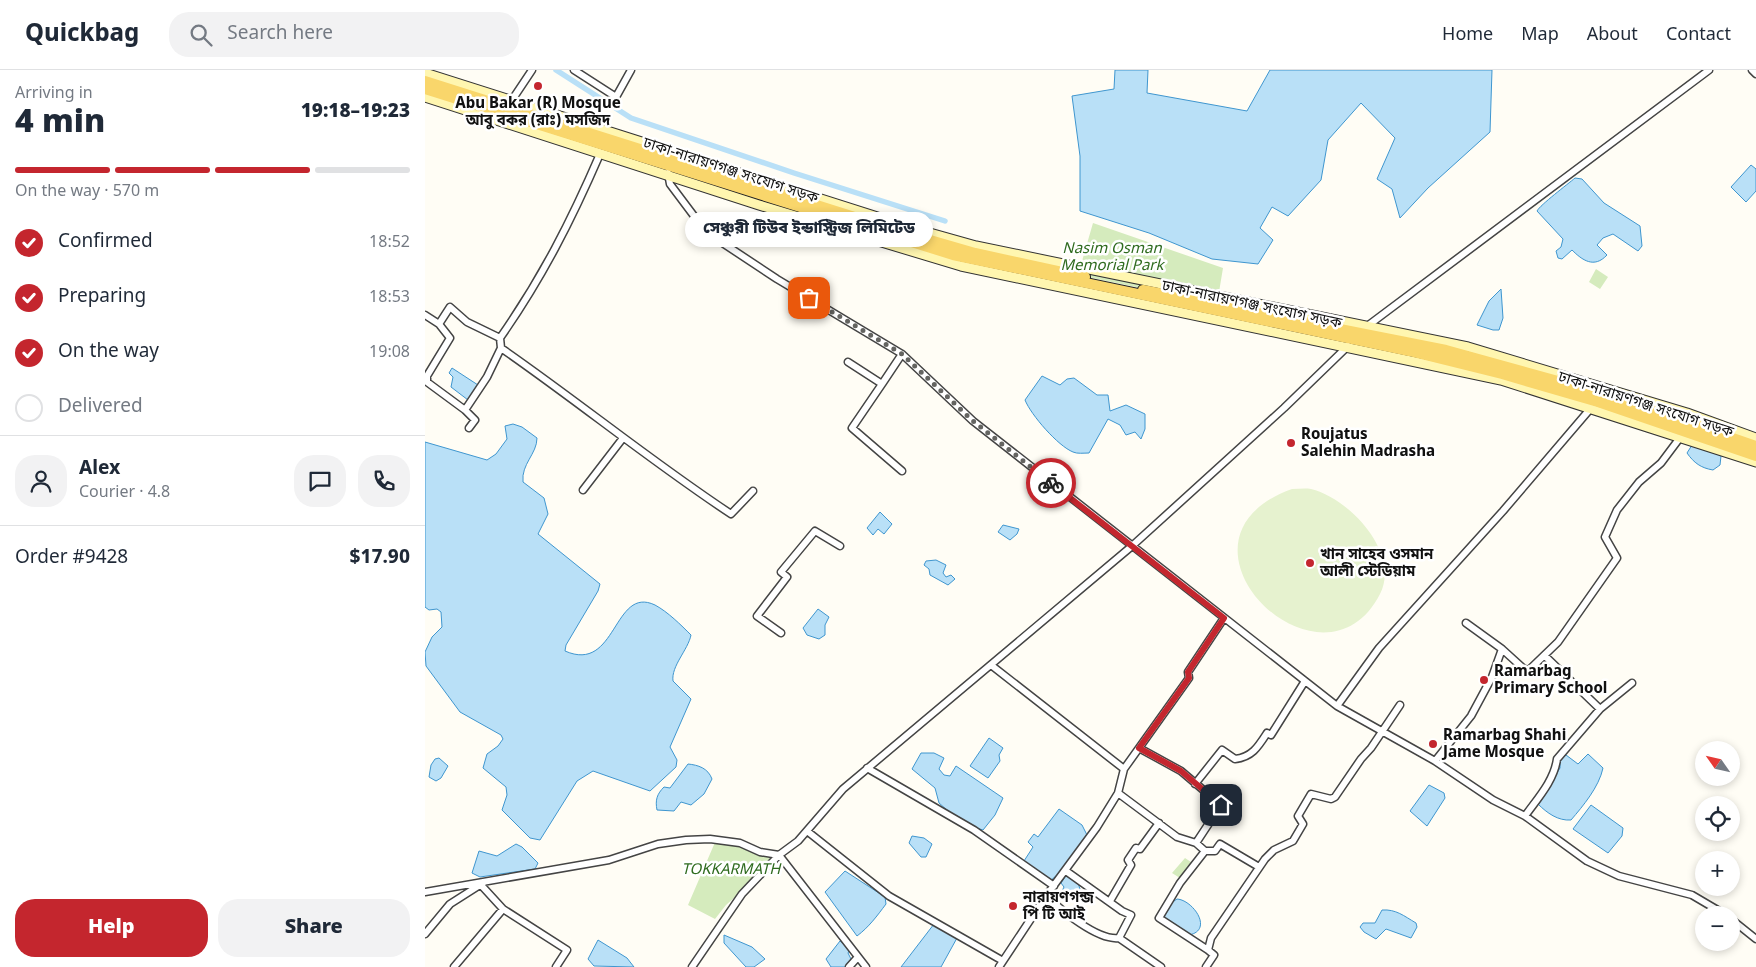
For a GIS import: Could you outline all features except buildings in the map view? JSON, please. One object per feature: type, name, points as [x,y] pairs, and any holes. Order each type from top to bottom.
[{"type":"main road","name":"ঢাকা-নারায়ণগঞ্জ সংযোগ সড়ক","points":[[425,81],[965,250],[1128,286],[1364,330],[1446,350],[1605,394],[1756,446]]},
{"type":"main road","name":"ঢাকা-নারায়ণগঞ্জ সংযোগ সড়ক","points":[[425,89],[669,171],[953,255],[1350,344],[1409,350],[1502,374],[1756,456]]},
{"type":"street","points":[[512,100],[532,70]]},
{"type":"street","points":[[574,70],[616,98],[631,70]]},
{"type":"street","points":[[1364,330],[1709,70]]},
{"type":"street","points":[[1752,70],[1756,74]]},
{"type":"street","points":[[425,73],[911,228],[976,246],[1364,330],[1468,347],[1518,360],[1687,413],[1756,438]]},
{"type":"street","points":[[425,97],[600,154],[669,171],[670,184],[705,232],[777,279],[902,354],[973,421],[1337,706],[1435,761],[1493,800],[1525,816],[1587,860],[1619,876],[1692,895],[1711,906]]},
{"type":"street","points":[[465,410],[487,377],[501,348],[500,338],[549,262],[581,200],[600,154]]},
{"type":"street","points":[[439,324],[452,306],[467,322],[500,338]]},
{"type":"street","points":[[425,315],[439,324],[450,338],[427,376],[427,382],[465,410],[475,420],[469,428]]},
{"type":"street","points":[[692,967],[742,894],[779,855],[798,841],[843,788],[1132,546],[1284,408],[1350,344],[1501,380],[1683,434],[1756,462]]},
{"type":"street","points":[[501,348],[545,377],[675,477],[731,514],[753,491]]},
{"type":"street","points":[[902,354],[852,428],[902,471]]},
{"type":"street","points":[[849,362],[881,384]]},
{"type":"street","points":[[1337,706],[1379,648],[1503,510],[1591,408]]},
{"type":"street","points":[[1466,623],[1502,649],[1526,670],[1545,656],[1558,642],[1617,558],[1605,537],[1617,510],[1639,482],[1661,463],[1683,434]]},
{"type":"street","points":[[583,490],[623,438]]},
{"type":"street","points":[[781,633],[757,616],[787,577],[781,572],[815,531],[840,546]]},
{"type":"street","points":[[807,831],[889,896],[1001,964],[1118,793],[1124,769],[1189,678],[1188,672],[1224,618]]},
{"type":"street","points":[[1435,761],[1471,716],[1492,677],[1502,649]]},
{"type":"street","points":[[1545,656],[1600,709]]},
{"type":"street","points":[[991,665],[1124,769]]},
{"type":"street","points":[[1195,784],[1222,750],[1235,759],[1247,758],[1256,750],[1267,733],[1271,735],[1305,681]]},
{"type":"street","points":[[1525,816],[1549,781],[1555,770],[1557,760],[1600,709],[1632,683]]},
{"type":"street","points":[[1208,950],[1211,938],[1259,867],[1274,850],[1293,841],[1303,824],[1298,816],[1311,794],[1331,799],[1335,797],[1383,732],[1400,705]]},
{"type":"street","points":[[1139,748],[1181,771],[1221,805],[1196,843]]},
{"type":"street","points":[[867,768],[974,830],[1054,886]]},
{"type":"street","points":[[1118,793],[1177,837],[1196,843],[1205,851],[1215,851],[1220,844],[1259,867]]},
{"type":"street","points":[[1111,901],[1131,864],[1128,860],[1136,848],[1140,849],[1159,823]]},
{"type":"street","points":[[425,892],[609,860],[657,844],[710,839],[740,843],[760,852],[779,855],[866,967]]},
{"type":"street","points":[[1205,851],[1180,883],[1159,918],[1214,955],[1206,967]]},
{"type":"street","points":[[1066,871],[1106,900],[1111,901],[1122,911],[1131,915],[1119,938]]},
{"type":"street","points":[[483,883],[503,909],[567,950],[556,967]]},
{"type":"street","points":[[425,934],[450,904],[483,883]]},
{"type":"street","points":[[1046,896],[1059,908],[1099,934],[1112,939],[1119,938],[1161,967]]},
{"type":"street","points":[[454,967],[503,909]]},
{"type":"street","points":[[1740,926],[1756,939]]},
{"type":"street","points":[[849,967],[858,957]]},
{"type":"green space","name":"Nasim Osman Memorial Park","points":[[1093,223],[1223,268],[1217,304],[1078,275]]},
{"type":"green space","points":[[1596,269],[1608,277],[1600,289],[1589,282]]},
{"type":"green space","points":[[1292,489],[1311,489],[1326,494],[1341,503],[1368,529],[1377,545],[1383,562],[1385,578],[1380,594],[1354,624],[1322,632],[1289,624],[1261,603],[1243,574],[1238,543],[1253,513]]},
{"type":"green space","name":"TOKKARMATH","points":[[716,840],[775,854],[758,877],[726,905],[715,919],[688,905]]},
{"type":"green space","points":[[1185,858],[1194,864],[1183,880],[1172,873]]},
{"type":"water","points":[[1115,70],[1148,70],[1147,93],[1247,111],[1270,70],[1492,70],[1490,132],[1428,188],[1400,218],[1392,189],[1377,179],[1395,138],[1361,103],[1328,140],[1321,180],[1288,216],[1272,207],[1260,228],[1273,240],[1258,264],[1212,259],[1149,233],[1080,211],[1080,156],[1072,96],[1114,89]]},
{"type":"water","points":[[1751,165],[1756,169],[1756,191],[1746,202],[1731,187]]},
{"type":"water","points":[[1575,178],[1582,179],[1604,203],[1640,226],[1642,246],[1638,251],[1613,234],[1603,238],[1597,245],[1607,255],[1597,262],[1588,262],[1572,250],[1562,259],[1558,258],[1556,251],[1561,247],[1563,239],[1537,211]]},
{"type":"water","points":[[1501,289],[1503,318],[1499,330],[1477,325],[1489,301]]},
{"type":"water","points":[[452,368],[478,385],[468,400],[451,387],[453,377],[449,373]]},
{"type":"water","points":[[1042,376],[1060,385],[1067,379],[1074,378],[1097,395],[1108,395],[1110,411],[1126,405],[1145,414],[1145,429],[1141,439],[1135,432],[1126,435],[1120,425],[1108,419],[1089,453],[1076,453],[1067,449],[1033,414],[1025,400]]},
{"type":"water","points":[[513,424],[522,427],[537,438],[535,449],[524,470],[523,482],[544,498],[548,514],[538,534],[600,584],[598,591],[566,645],[565,651],[582,655],[595,651],[631,607],[641,602],[660,608],[691,635],[673,675],[673,681],[691,699],[670,747],[677,760],[676,767],[650,791],[593,771],[577,781],[540,840],[530,838],[502,810],[507,795],[506,787],[483,768],[487,754],[498,746],[503,739],[501,735],[460,712],[426,666],[425,652],[432,637],[442,627],[441,612],[437,609],[429,610],[425,607],[425,442],[487,460],[496,454],[507,439],[505,426]]},
{"type":"water","points":[[1692,445],[1719,451],[1721,456],[1720,465],[1713,470],[1705,468],[1692,460],[1687,453]]},
{"type":"water","points":[[880,512],[892,524],[884,534],[878,529],[873,535],[867,528]]},
{"type":"water","points":[[1003,525],[1019,529],[1017,534],[1010,540],[998,532]]},
{"type":"water","points":[[936,560],[946,565],[943,573],[946,577],[951,575],[955,579],[948,585],[930,575],[929,569],[924,565],[926,561]]},
{"type":"water","points":[[818,609],[829,617],[825,625],[825,635],[819,639],[807,635],[803,628]]},
{"type":"water","points":[[989,738],[1003,748],[999,755],[1000,761],[988,778],[970,766]]},
{"type":"water","points":[[921,753],[934,753],[944,758],[939,769],[944,775],[950,776],[956,766],[1003,798],[995,815],[983,830],[970,826],[955,817],[939,803],[935,788],[912,769]]},
{"type":"water","points":[[1588,754],[1603,768],[1594,789],[1571,820],[1553,816],[1538,804],[1560,768],[1560,759],[1566,755],[1578,764]]},
{"type":"water","points":[[439,758],[448,766],[441,778],[436,781],[429,777],[431,765],[435,759]]},
{"type":"water","points":[[688,764],[702,768],[710,775],[712,779],[704,794],[691,805],[681,802],[674,811],[657,810],[656,800],[660,792],[664,787],[670,788]]},
{"type":"water","points":[[1429,785],[1444,793],[1445,798],[1427,826],[1410,811]]},
{"type":"water","points":[[1591,805],[1623,828],[1622,836],[1608,853],[1573,829]]},
{"type":"water","points":[[1059,809],[1082,825],[1087,835],[1063,870],[1050,881],[1024,861],[1033,847],[1028,842],[1034,834],[1038,837]]},
{"type":"water","points":[[912,836],[924,838],[932,844],[926,857],[921,857],[909,843]]},
{"type":"water","points":[[516,844],[522,847],[538,863],[535,869],[480,877],[472,873],[479,851],[497,856]]},
{"type":"water","points":[[845,871],[885,897],[886,904],[869,925],[857,936],[825,892]]},
{"type":"water","points":[[1067,874],[1078,883],[1080,889],[1073,896],[1062,891],[1064,887],[1061,883]]},
{"type":"water","points":[[1177,899],[1189,904],[1198,916],[1200,927],[1196,932],[1189,935],[1165,919],[1164,915],[1171,903]]},
{"type":"water","points":[[1382,910],[1396,912],[1416,923],[1417,927],[1411,938],[1386,929],[1376,939],[1364,932],[1360,927],[1363,923],[1375,923]]},
{"type":"water","points":[[934,924],[957,938],[941,967],[901,967]]},
{"type":"water","points":[[724,935],[752,947],[765,959],[754,967],[746,967],[724,943]]},
{"type":"water","points":[[598,940],[627,958],[634,967],[594,966],[588,959]]},
{"type":"water","points":[[840,941],[850,949],[848,953],[851,959],[846,967],[831,967],[826,959]]},
{"type":"waterway","points":[[556,70],[631,118],[945,221]]},
{"type":"way so far","points":[[809,298],[902,354],[916,365],[973,421],[1051,483]]},
{"type":"place","name":"Abu Bakar (R) Mosque আবু বকর (রাঃ) মসজিদ","points":[[538,86]]},
{"type":"place","name":"সেঞ্চুরী টিউব ইন্ডাস্ট্রিজ লিমিটেড","points":[[809,298]]},
{"type":"place","name":"Roujatus Salehin Madrasha","points":[[1291,443]]},
{"type":"place","name":"খান সাহেব ওসমান আলী স্টেডিয়াম","points":[[1310,563]]},
{"type":"place","name":"Ramarbag Primary School","points":[[1484,680]]},
{"type":"place","name":"Ramarbag Shahi Jame Mosque","points":[[1433,744]]},
{"type":"place","name":"নারায়ণগন্জ পি টি আই","points":[[1013,906]]},
{"type":"route","points":[[1051,483],[1224,618],[1188,672],[1189,678],[1139,748],[1157,760],[1181,771],[1221,805]]}]
